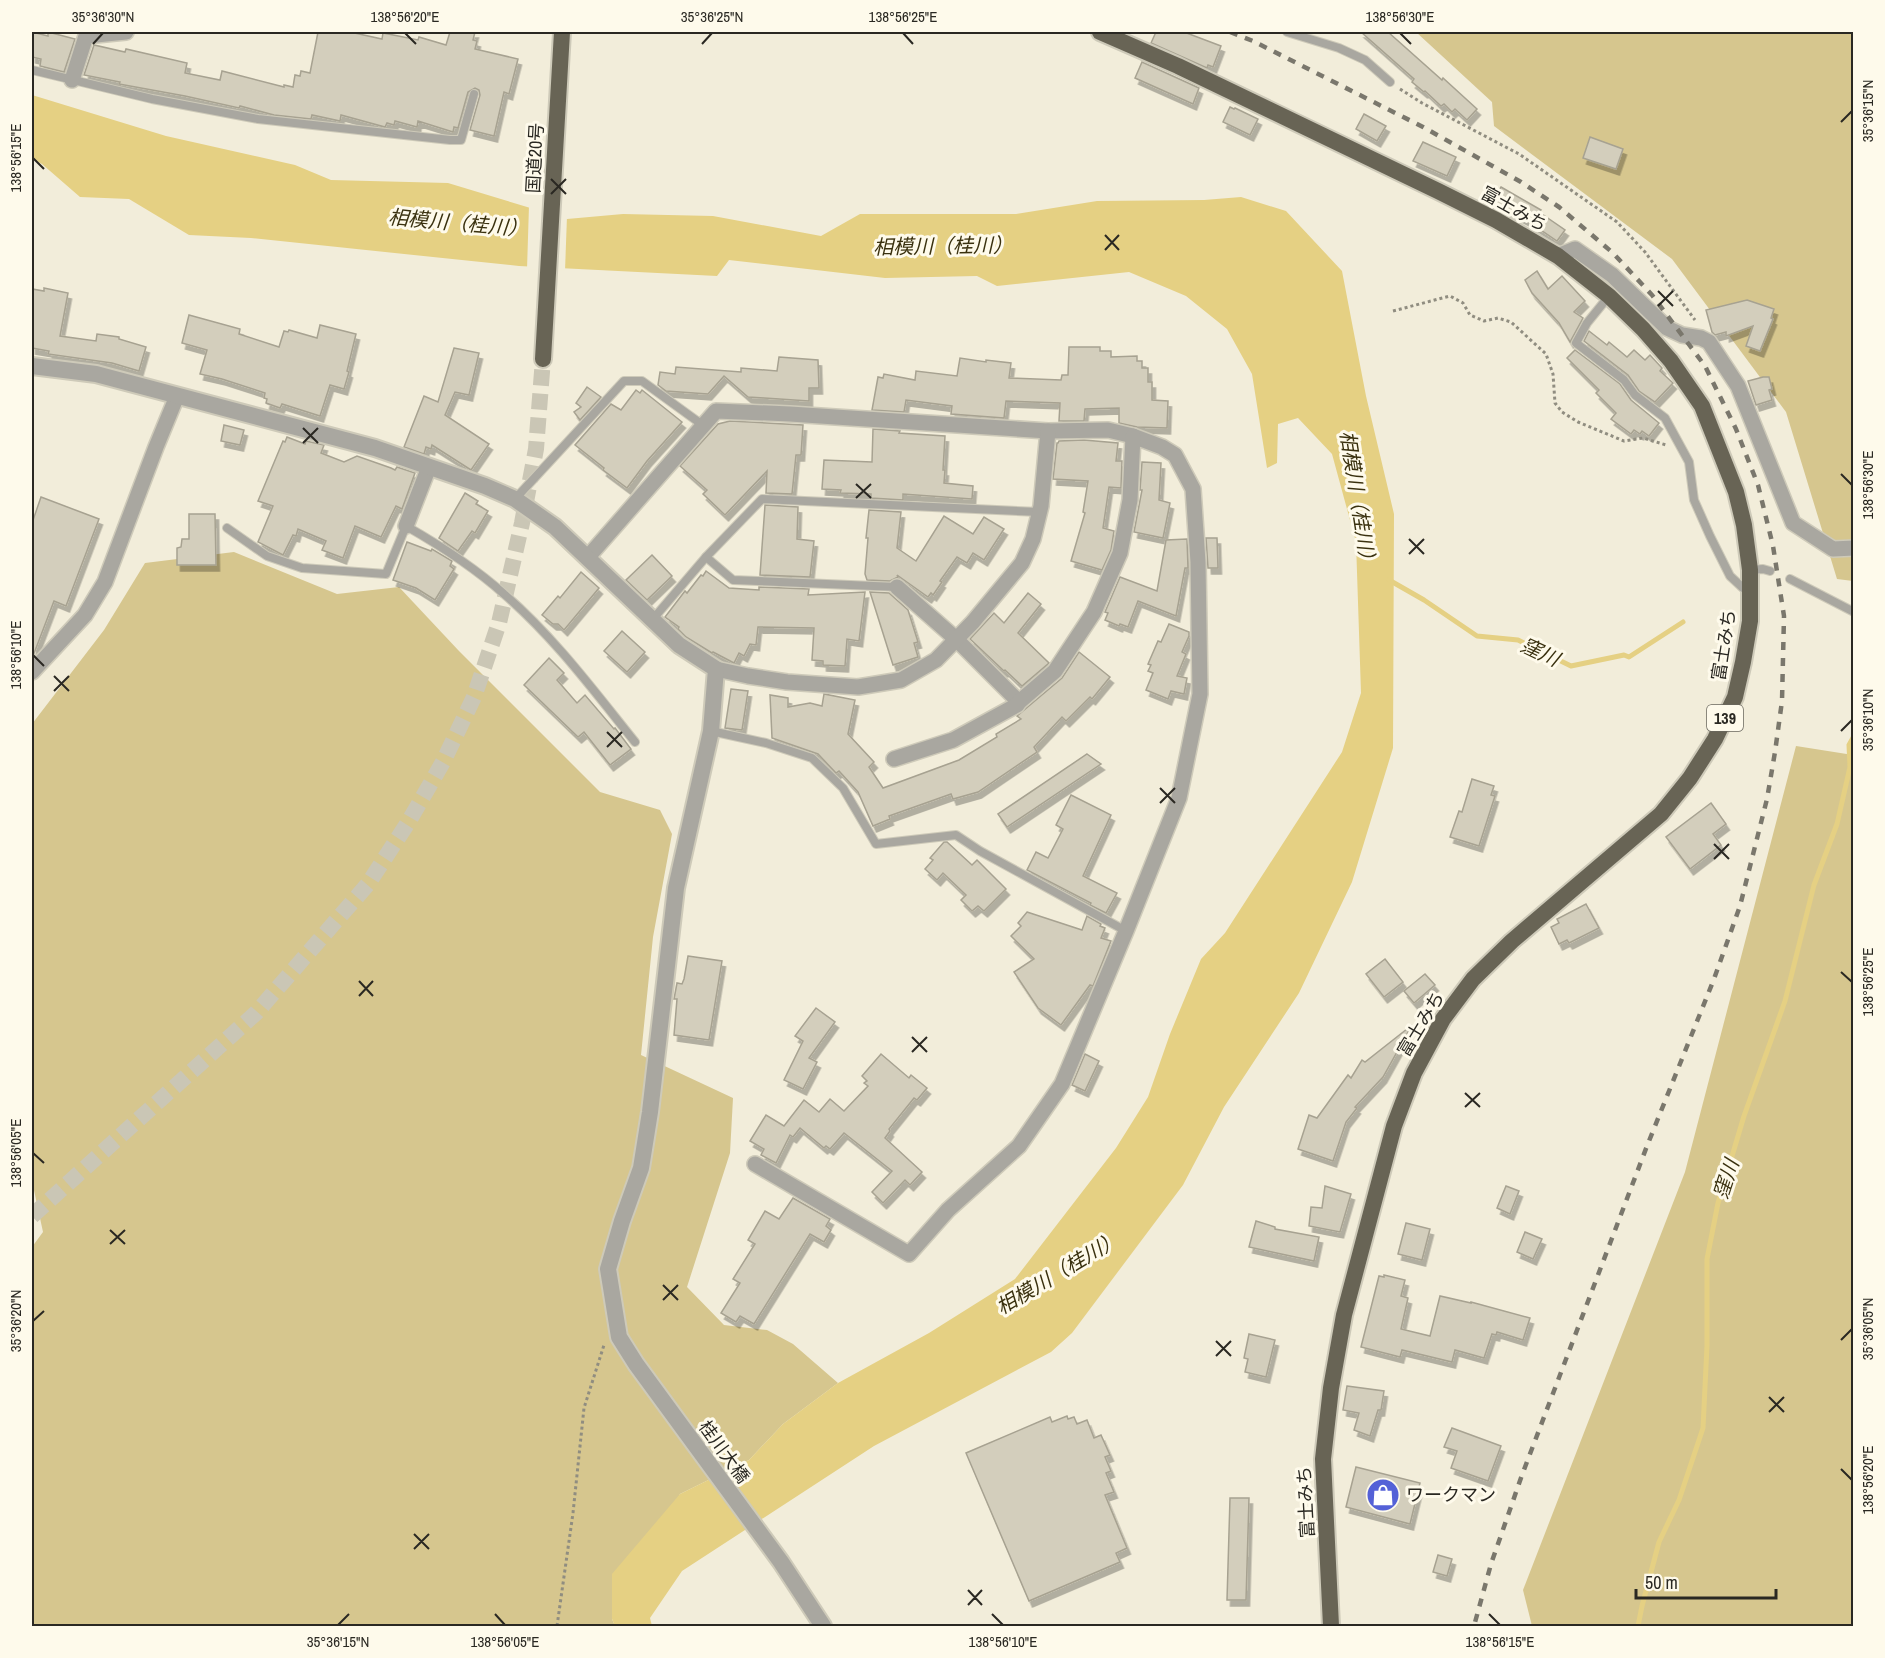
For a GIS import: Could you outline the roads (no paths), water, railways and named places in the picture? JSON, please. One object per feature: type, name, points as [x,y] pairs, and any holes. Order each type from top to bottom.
[{"type":"highway","name":"国道20号","points":[[543,359],[562,32]]},
{"type":"highway","name":"富士みち","points":[[1100,32],[1178,66],[1428,186],[1496,220],[1558,256],[1609,296],[1643,329],[1671,361],[1702,406],[1736,492],[1744,525],[1749,570],[1750,621],[1734,697],[1715,739],[1690,778],[1661,814],[1512,941],[1473,979],[1443,1019],[1414,1073],[1394,1126],[1344,1315],[1331,1388],[1323,1459],[1331,1626]]},
{"type":"street","points":[[72,80],[86,36],[126,32]]},
{"type":"street","points":[[1558,256],[1575,249],[1612,275],[1667,328],[1709,342],[1738,386],[1793,523],[1833,549],[1854,548]]},
{"type":"street","points":[[32,366],[96,374],[375,448],[485,486],[515,499],[555,527],[679,645],[716,669],[787,682],[858,687],[900,680],[936,660],[973,622],[1022,563],[1033,539],[1039,512],[1048,431]]},
{"type":"street","points":[[32,672],[85,615],[105,582],[177,396]]},
{"type":"street","points":[[588,557],[716,411],[1048,431],[1108,430],[1133,436],[1162,447],[1175,455],[1193,489],[1198,562],[1200,694],[1179,798],[1062,1084],[1019,1146],[948,1210],[909,1254],[755,1164]]},
{"type":"street","points":[[894,759],[953,740],[1017,705],[1056,670],[1094,612],[1120,553],[1130,500],[1133,436]]},
{"type":"street","points":[[406,526],[429,466]]},
{"type":"street","points":[[897,587],[956,639],[1019,702]]},
{"type":"street","name":"桂川大橋","points":[[716,669],[711,731],[676,888],[650,1112],[641,1168],[608,1269],[619,1337],[636,1364],[781,1562],[823,1626]]},
{"type":"lane","points":[[1287,32],[1339,48],[1365,60],[1390,82]]},
{"type":"lane","points":[[32,70],[152,99],[258,119],[450,140],[461,140],[474,94]]},
{"type":"lane","points":[[1609,296],[1587,323],[1576,343],[1624,380],[1635,395],[1665,418],[1689,462],[1694,500],[1730,576],[1743,588],[1750,588]]},
{"type":"lane","points":[[515,499],[624,381],[642,381],[704,426]]},
{"type":"lane","points":[[652,619],[706,557],[762,499],[1039,512]]},
{"type":"lane","points":[[227,528],[267,556],[302,568],[386,574],[406,526],[441,546],[505,594],[561,651],[635,742]]},
{"type":"lane","points":[[706,557],[733,580],[897,587]]},
{"type":"lane","points":[[1749,570],[1770,571]]},
{"type":"lane","points":[[1790,579],[1854,612]]},
{"type":"lane","points":[[711,731],[766,743],[812,758],[843,788],[876,844],[956,835],[1126,931]]},
{"type":"water","name":"相模川（桂川）","points":[[32,95],[166,136],[295,165],[331,180],[448,183],[567,219],[623,214],[713,216],[821,236],[860,214],[1016,214],[1097,201],[1204,200],[1241,197],[1286,211],[1342,271],[1366,396],[1394,514],[1393,748],[1352,882],[1299,993],[1224,1107],[1183,1185],[1072,1333],[1051,1352],[874,1446],[682,1571],[650,1618],[652,1626],[615,1626],[612,1619],[612,1574],[680,1494],[749,1460],[783,1424],[838,1383],[929,1333],[1015,1279],[1116,1148],[1148,1097],[1170,1034],[1201,959],[1225,933],[1342,752],[1361,693],[1356,542],[1332,454],[1298,418],[1278,424],[1277,463],[1267,468],[1252,374],[1227,329],[1186,296],[1129,272],[997,286],[977,276],[885,278],[729,260],[717,276],[519,266],[251,238],[189,235],[129,199],[80,197],[42,164],[32,159]]},
{"type":"waterway","name":"窪川","points":[[1389,580],[1424,600],[1477,636],[1518,640],[1571,666],[1624,655],[1629,657],[1683,622]]},
{"type":"waterway","name":"窪川","points":[[1638,1626],[1659,1542],[1679,1500],[1703,1428],[1707,1346],[1707,1259],[1718,1203],[1744,1116],[1785,1001],[1814,885],[1837,824],[1850,767],[1849,745],[1854,736]]},
{"type":"tunnel","points":[[32,1216],[256,1013],[368,884],[409,821],[443,762],[474,697],[499,623],[536,449],[543,359]]},
{"type":"railway","points":[[1230,32],[1253,41],[1423,127],[1521,182],[1559,207],[1613,253],[1652,295],[1705,366],[1736,429],[1758,485],[1773,546],[1784,616],[1782,701],[1775,752],[1767,799],[1740,906],[1714,979],[1647,1146],[1522,1475],[1491,1564],[1474,1626]]},
{"type":"place","name":"ワークマン","points":[[1383,1495]]}]
